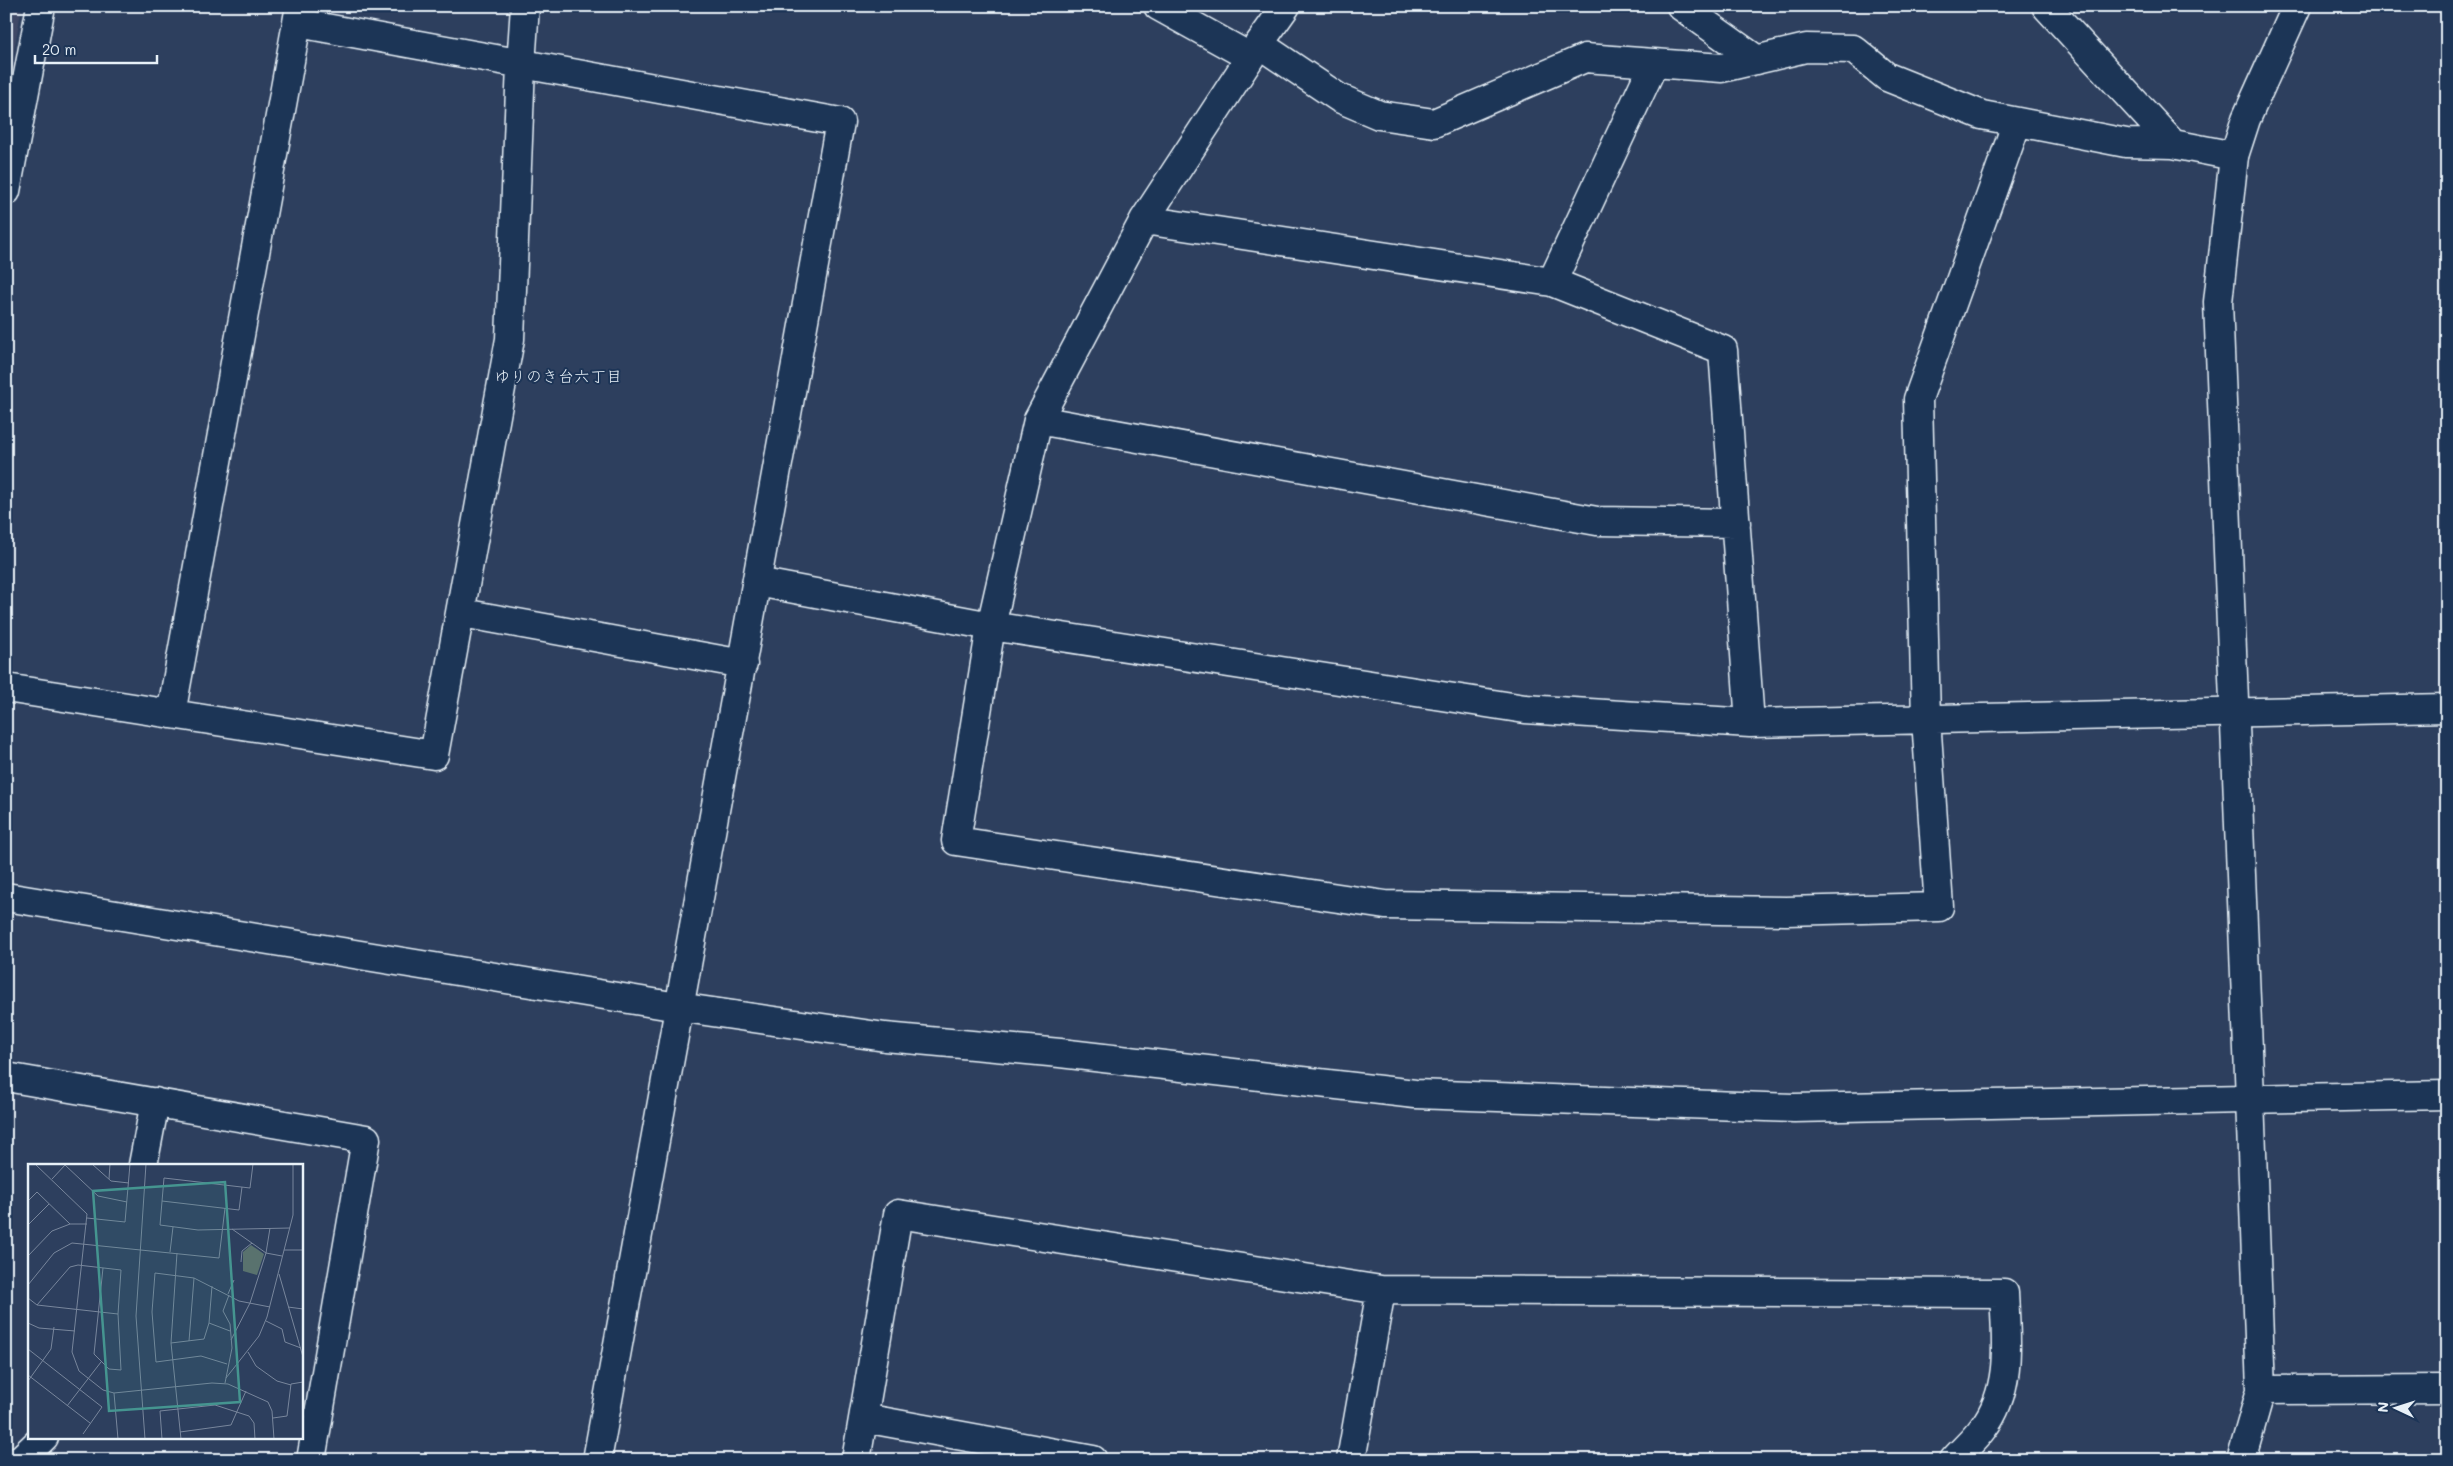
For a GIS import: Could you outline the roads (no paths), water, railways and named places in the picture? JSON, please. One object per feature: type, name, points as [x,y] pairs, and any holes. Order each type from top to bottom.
[{"type":"street","points":[[6,191],[41,6]]},
{"type":"street","points":[[6,688],[434,755],[462,613],[510,339],[521,65],[526,6]]},
{"type":"street","points":[[1158,6],[1254,51],[1339,98],[1379,115],[1434,123],[1585,58],[1722,68],[1806,48],[1852,49],[1887,77],[1982,115],[2126,142],[2173,144],[2234,156]]},
{"type":"street","points":[[1286,6],[1254,51],[1144,220],[1038,420],[991,626],[956,840],[1385,905],[1786,911],[1939,907],[1926,719],[1918,399],[2017,122]]},
{"type":"street","points":[[1681,6],[1757,60]]},
{"type":"street","points":[[2046,6],[2173,144]]},
{"type":"street","points":[[2241,1460],[2261,1390],[2218,302],[2234,156],[2246,119],[2297,6]]},
{"type":"street","points":[[171,714],[299,15],[521,65],[840,122],[597,1460]]},
{"type":"street","points":[[1552,282],[1654,63]]},
{"type":"street","points":[[1144,220],[1552,282],[1723,350],[1750,723]]},
{"type":"street","points":[[1038,420],[1598,522],[1736,523]]},
{"type":"street","points":[[757,582],[991,626],[1525,709],[1750,723],[2447,708]]},
{"type":"street","points":[[462,613],[743,664]]},
{"type":"street","points":[[6,898],[678,1007],[885,1036],[1060,1053],[1416,1094],[1794,1108],[2447,1094]]},
{"type":"street","points":[[6,1077],[366,1139],[311,1460]]},
{"type":"street","points":[[143,1164],[155,1102]]},
{"type":"street","points":[[856,1460],[898,1214],[1381,1290],[2004,1292],[2007,1360],[2000,1395],[1984,1427],[1954,1460]]},
{"type":"street","points":[[1351,1460],[1381,1290]]},
{"type":"street","points":[[2261,1390],[2447,1388]]},
{"type":"street","points":[[864,1418],[1093,1460]]},
{"type":"street","points":[[20,1460],[43,1438]]},
{"type":"district","name":"ゆりのき台六丁目","points":[[558,376]]}]
